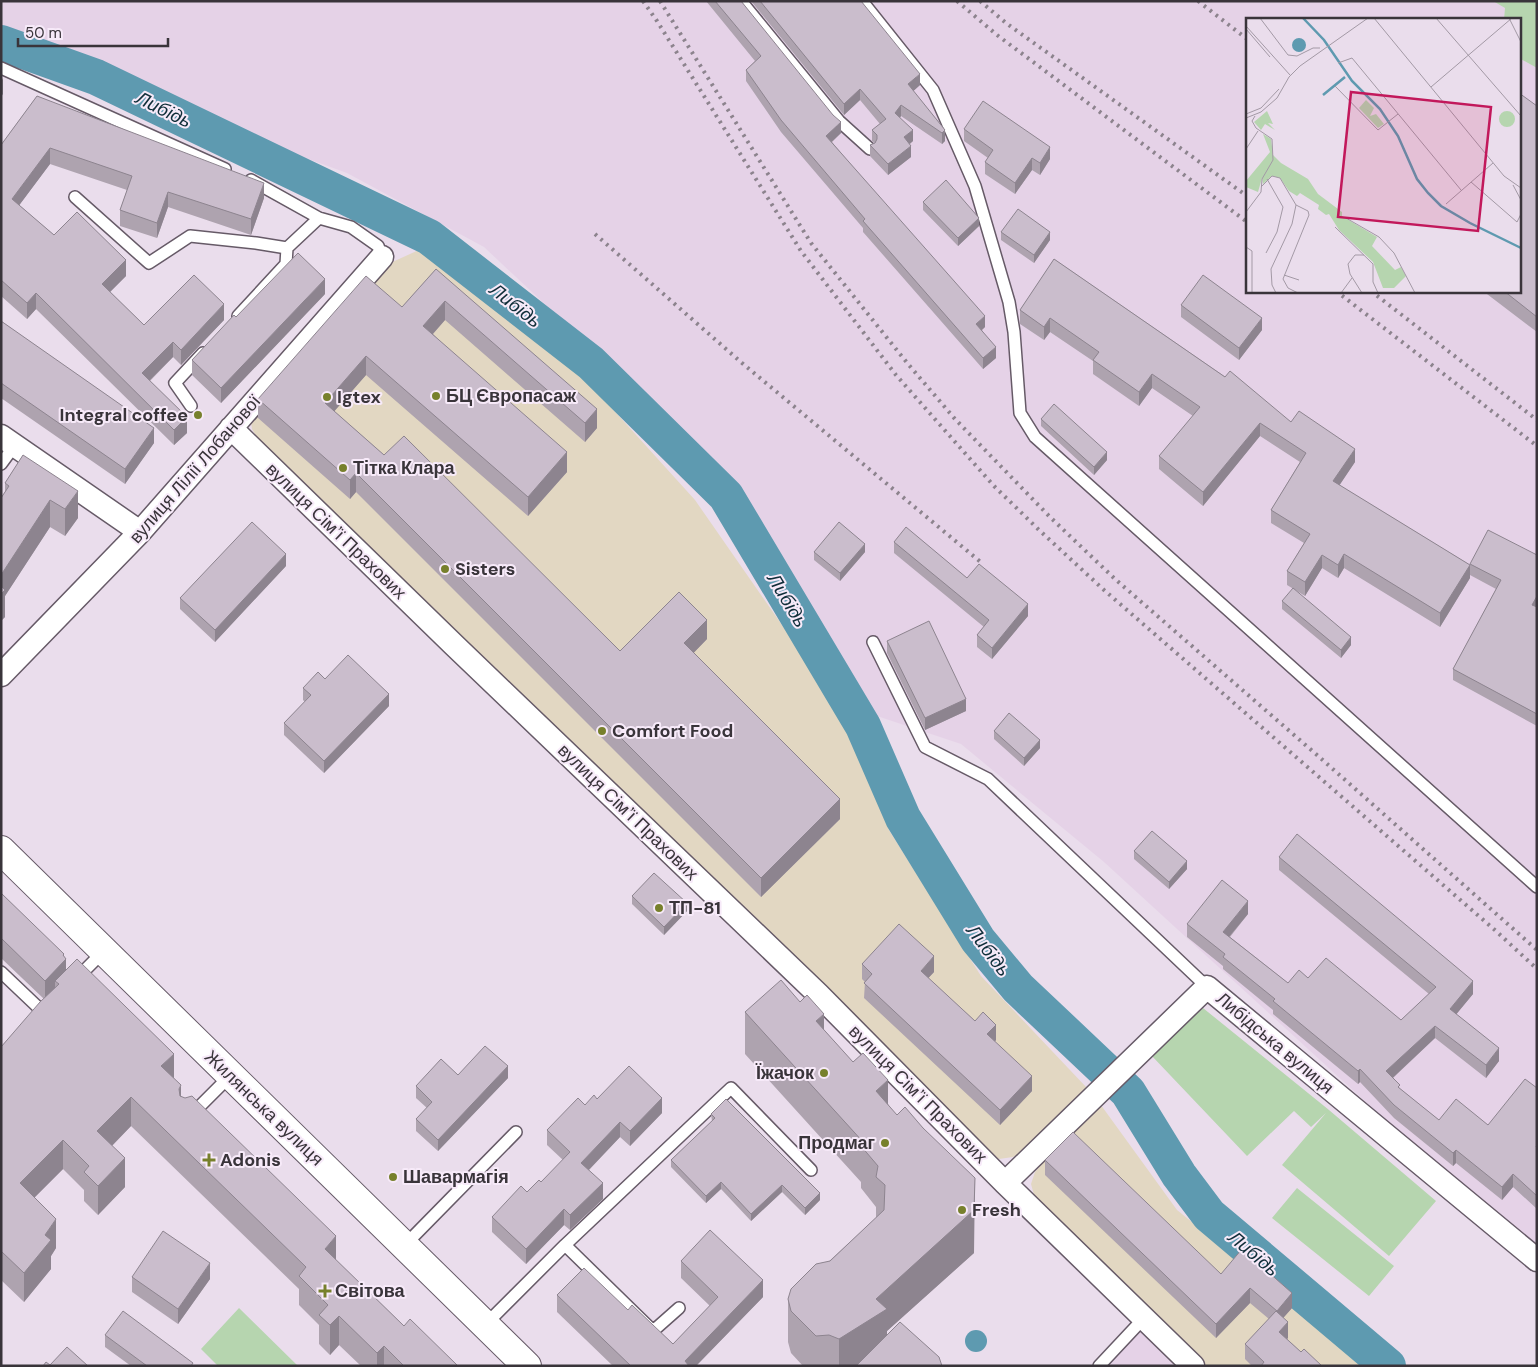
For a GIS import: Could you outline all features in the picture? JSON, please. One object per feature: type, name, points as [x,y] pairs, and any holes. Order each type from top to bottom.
[{"type":"main road","name":"Жилянська вулиця","points":[[1,850],[526,1366]]},
{"type":"street","name":"вулиця Лілії Лобанової","points":[[1,675],[140,532],[382,257]]},
{"type":"street","name":"вулиця Сімʼї Прахових","points":[[231,428],[461,652],[819,995],[1005,1183],[1194,1366]]},
{"type":"street","points":[[8,440],[140,532]]},
{"type":"street","name":"Либідська вулиця","points":[[1005,1183],[1207,987],[1537,1260]]},
{"type":"lane","points":[[741,1],[839,121],[870,149]]},
{"type":"lane","points":[[862,1],[933,90],[975,186],[1009,302],[1014,332],[1020,413],[1035,437],[1537,887]]},
{"type":"lane","points":[[1,68],[256,183],[319,218],[351,227],[378,246],[382,257]]},
{"type":"lane","points":[[74,197],[149,263],[190,236],[287,248]]},
{"type":"lane","points":[[227,327],[286,264],[287,248],[319,218]]},
{"type":"lane","points":[[191,406],[175,383],[208,348]]},
{"type":"lane","points":[[1,464],[8,440]]},
{"type":"lane","points":[[872,642],[925,747],[988,779],[1207,987]]},
{"type":"lane","points":[[71,984],[103,952]]},
{"type":"lane","points":[[1,972],[43,1012]]},
{"type":"lane","points":[[186,1120],[230,1076]]},
{"type":"lane","points":[[485,1325],[731,1088],[811,1170]]},
{"type":"lane","points":[[404,1246],[516,1132]]},
{"type":"lane","points":[[566,1245],[653,1332],[678,1308]]},
{"type":"lane","points":[[1098,1366],[1144,1318]]},
{"type":"shaded area","points":[[1,1],[1493,1],[1505,8],[1504,18],[1246,18],[1246,292],[1520,292],[1520,59],[1537,68],[1537,1246],[1392,1126],[1104,862],[961,744],[874,715],[764,533],[709,458],[484,247],[347,173],[212,124],[86,63],[1,32]]},
{"type":"shaded area","points":[[421,249],[580,373],[695,500],[848,720],[889,830],[981,976],[1087,1088],[1023,1152],[1013,1157],[999,1159],[989,1154],[256,436],[251,422],[388,264]]},
{"type":"shaded area","points":[[1098,1101],[1177,1210],[1371,1366],[1206,1366],[1034,1195],[1031,1184],[1035,1172]]},
{"type":"shaded area","points":[[1141,1332],[1175,1366],[1107,1366]]},
{"type":"green space","points":[[1493,1],[1537,1],[1537,68],[1520,59],[1520,18],[1504,18],[1505,8]]},
{"type":"green space","points":[[1203,1008],[1329,1110],[1436,1201],[1389,1256],[1282,1165],[1326,1113],[1311,1127],[1294,1111],[1247,1156],[1151,1055]]},
{"type":"green space","points":[[1297,1188],[1394,1266],[1369,1296],[1272,1218]]},
{"type":"green space","points":[[239,1308],[298,1366],[218,1366],[201,1349]]},
{"type":"water","points":[[972,1330],[980,1330],[987,1337],[987,1345],[980,1352],[972,1352],[965,1345],[965,1337]]},
{"type":"building","points":[[715,1],[741,1],[833,115],[841,122],[826,136],[985,316],[976,324],[996,347],[983,358],[863,221],[865,219],[781,120],[746,70],[761,56]]},
{"type":"building","points":[[760,1],[861,1],[920,74],[908,84],[945,130],[942,133],[901,105],[895,113],[913,130],[904,137],[911,146],[888,164],[870,145],[875,143],[877,139],[877,135],[872,130],[886,119],[860,89],[844,104]]},
{"type":"building","points":[[1520,94],[1537,106],[1537,317],[1505,292],[1520,292]]},
{"type":"building","points":[[37,96],[264,183],[251,219],[168,192],[157,223],[120,210],[132,176],[50,148],[12,199],[54,235],[77,212],[126,260],[102,284],[144,325],[194,275],[224,304],[181,350],[173,342],[142,373],[187,417],[174,430],[36,293],[27,303],[1,280],[1,145]]},
{"type":"building","points":[[983,101],[1050,147],[1040,163],[1032,158],[1015,183],[985,162],[993,150],[964,129]]},
{"type":"building","points":[[946,180],[979,218],[958,238],[923,202]]},
{"type":"building","points":[[1018,209],[1050,232],[1034,255],[1001,232]]},
{"type":"building","points":[[298,253],[325,279],[221,388],[192,360],[234,315],[236,317]]},
{"type":"building","points":[[1054,259],[1225,377],[1230,371],[1291,422],[1299,411],[1355,449],[1333,481],[1470,565],[1440,613],[1344,554],[1338,565],[1322,555],[1305,582],[1287,571],[1310,534],[1271,510],[1306,453],[1260,423],[1203,492],[1159,456],[1200,407],[1152,374],[1139,392],[1093,360],[1099,352],[1050,318],[1044,327],[1020,310]]},
{"type":"building","points":[[436,269],[597,409],[585,423],[445,301],[423,326],[567,452],[528,497],[366,356],[325,403],[384,455],[404,436],[620,651],[679,592],[707,620],[684,643],[840,799],[761,878],[356,473],[350,480],[258,399],[366,276],[402,307]]},
{"type":"building","points":[[1203,275],[1262,318],[1239,348],[1181,305]]},
{"type":"building","points":[[1,321],[154,428],[125,469],[1,383]]},
{"type":"building","points":[[1054,404],[1107,452],[1094,467],[1041,419]]},
{"type":"building","points":[[23,455],[78,491],[65,509],[50,500],[1,575],[1,498],[9,486],[5,483]]},
{"type":"building","points":[[252,522],[286,554],[215,630],[180,598]]},
{"type":"building","points":[[839,522],[865,544],[840,573],[814,552]]},
{"type":"building","points":[[906,527],[967,578],[979,564],[1028,604],[992,648],[977,635],[989,620],[894,542]]},
{"type":"building","points":[[1488,530],[1537,555],[1537,596],[1532,605],[1537,607],[1537,714],[1453,669],[1501,580],[1470,564]]},
{"type":"building","points":[[1,586],[5,590],[1,594]]},
{"type":"building","points":[[1293,588],[1351,637],[1341,650],[1282,601]]},
{"type":"building","points":[[929,621],[966,699],[925,718],[887,641]]},
{"type":"building","points":[[348,655],[389,694],[324,761],[284,723],[311,695],[303,688],[318,672],[325,679]]},
{"type":"building","points":[[1009,713],[1040,740],[1024,758],[994,731]]},
{"type":"building","points":[[1152,831],[1187,861],[1169,882],[1134,851]]},
{"type":"building","points":[[1297,834],[1473,981],[1450,1009],[1499,1048],[1486,1065],[1435,1026],[1386,1071],[1400,1085],[1398,1087],[1439,1120],[1456,1099],[1488,1125],[1525,1079],[1537,1088],[1537,1196],[1513,1174],[1502,1187],[1456,1150],[1453,1153],[1394,1105],[1360,1069],[1358,1071],[1273,1001],[1275,999],[1223,957],[1225,954],[1187,924],[1222,880],[1248,901],[1223,932],[1288,983],[1299,970],[1308,978],[1326,958],[1401,1020],[1436,987],[1279,857]]},
{"type":"building","name":"ТП-81","points":[[654,873],[687,903],[664,927],[632,896]]},
{"type":"building","points":[[1,893],[64,954],[66,959],[45,981],[1,938]]},
{"type":"building","points":[[899,924],[934,956],[921,971],[975,1021],[983,1012],[996,1025],[987,1034],[1032,1076],[1000,1110],[864,983],[872,974],[862,964]]},
{"type":"building","points":[[77,959],[174,1054],[161,1066],[181,1085],[179,1089],[180,1096],[185,1098],[192,1096],[336,1236],[325,1249],[404,1326],[410,1319],[458,1366],[404,1366],[384,1346],[377,1353],[339,1316],[330,1325],[319,1315],[328,1305],[299,1276],[306,1267],[131,1097],[97,1131],[125,1158],[98,1186],[84,1172],[89,1166],[63,1140],[20,1183],[56,1219],[45,1235],[51,1240],[24,1273],[1,1251],[1,1047],[40,1002],[59,984],[55,981]]},
{"type":"building","points":[[781,980],[800,1002],[807,995],[824,1014],[816,1021],[853,1062],[863,1053],[888,1080],[876,1091],[897,1115],[905,1107],[923,1128],[975,1178],[974,1210],[876,1299],[887,1309],[839,1339],[829,1335],[816,1336],[791,1311],[788,1299],[791,1289],[816,1264],[830,1261],[884,1210],[885,1185],[876,1177],[878,1166],[861,1146],[864,1143],[745,1012]]},
{"type":"building","points":[[485,1046],[508,1066],[438,1140],[416,1119],[432,1102],[416,1086],[441,1059],[458,1075]]},
{"type":"building","points":[[629,1066],[662,1098],[630,1131],[620,1122],[581,1163],[603,1183],[570,1215],[564,1209],[526,1249],[492,1217],[521,1186],[527,1192],[539,1180],[541,1182],[570,1152],[547,1130],[578,1098],[585,1105],[594,1095],[597,1099]]},
{"type":"building","points":[[726,1099],[820,1193],[805,1208],[782,1185],[751,1214],[721,1182],[706,1196],[671,1160],[715,1118],[711,1114]]},
{"type":"building","points":[[1073,1132],[1221,1274],[1242,1249],[1292,1293],[1277,1311],[1250,1288],[1216,1324],[1045,1160]]},
{"type":"building","points":[[710,1230],[763,1280],[685,1361],[689,1366],[631,1366],[557,1295],[584,1268],[628,1310],[632,1305],[673,1344],[718,1297],[681,1261]]},
{"type":"building","points":[[163,1231],[210,1263],[178,1309],[132,1277]]},
{"type":"building","points":[[123,1311],[193,1363],[191,1366],[147,1366],[105,1335]]},
{"type":"building","points":[[1276,1311],[1288,1322],[1279,1332],[1301,1352],[1304,1349],[1322,1366],[1261,1366],[1264,1362],[1245,1344]]},
{"type":"building","points":[[900,1322],[939,1357],[942,1366],[856,1366]]},
{"type":"building","points":[[67,1347],[88,1366],[43,1366],[46,1362],[50,1365]]},
{"type":"waterway","name":"Либідь","points":[[1,43],[96,77],[429,237],[591,363],[726,496],[863,726],[903,818],[978,940],[1018,988],[1128,1092],[1179,1175],[1209,1215],[1388,1366]]},
{"type":"railway","points":[[643,1],[801,251],[896,375],[994,486],[1104,590],[1496,931],[1537,969]]},
{"type":"railway","points":[[660,1],[811,243],[908,364],[955,419],[1050,517],[1115,579],[1537,950]]},
{"type":"railway","points":[[957,1],[997,35],[1246,221]]},
{"type":"railway","points":[[980,1],[1006,23],[1246,195]]},
{"type":"railway","points":[[1198,1],[1246,38]]},
{"type":"railway","points":[[595,234],[742,363],[983,564]]},
{"type":"railway","points":[[1337,292],[1537,446]]},
{"type":"railway","points":[[1372,292],[1537,420]]},
{"type":"place","name":"БЦ Європасаж","points":[[436,396]]},
{"type":"place","name":"Igtex","points":[[327,397]]},
{"type":"place","name":"Integral coffee","points":[[198,415]]},
{"type":"place","name":"Тітка Клара","points":[[343,468]]},
{"type":"place","name":"Sisters","points":[[445,569]]},
{"type":"place","name":"Comfort Food","points":[[602,731]]},
{"type":"place","name":"ТП-81","points":[[659,908]]},
{"type":"place","name":"Їжачок","points":[[824,1073]]},
{"type":"place","name":"Продмаг","points":[[885,1143]]},
{"type":"place","name":"Adonis","points":[[209,1160]]},
{"type":"place","name":"Шавармагія","points":[[393,1177]]},
{"type":"place","name":"Fresh","points":[[962,1210]]},
{"type":"place","name":"Світова","points":[[325,1291]]}]
